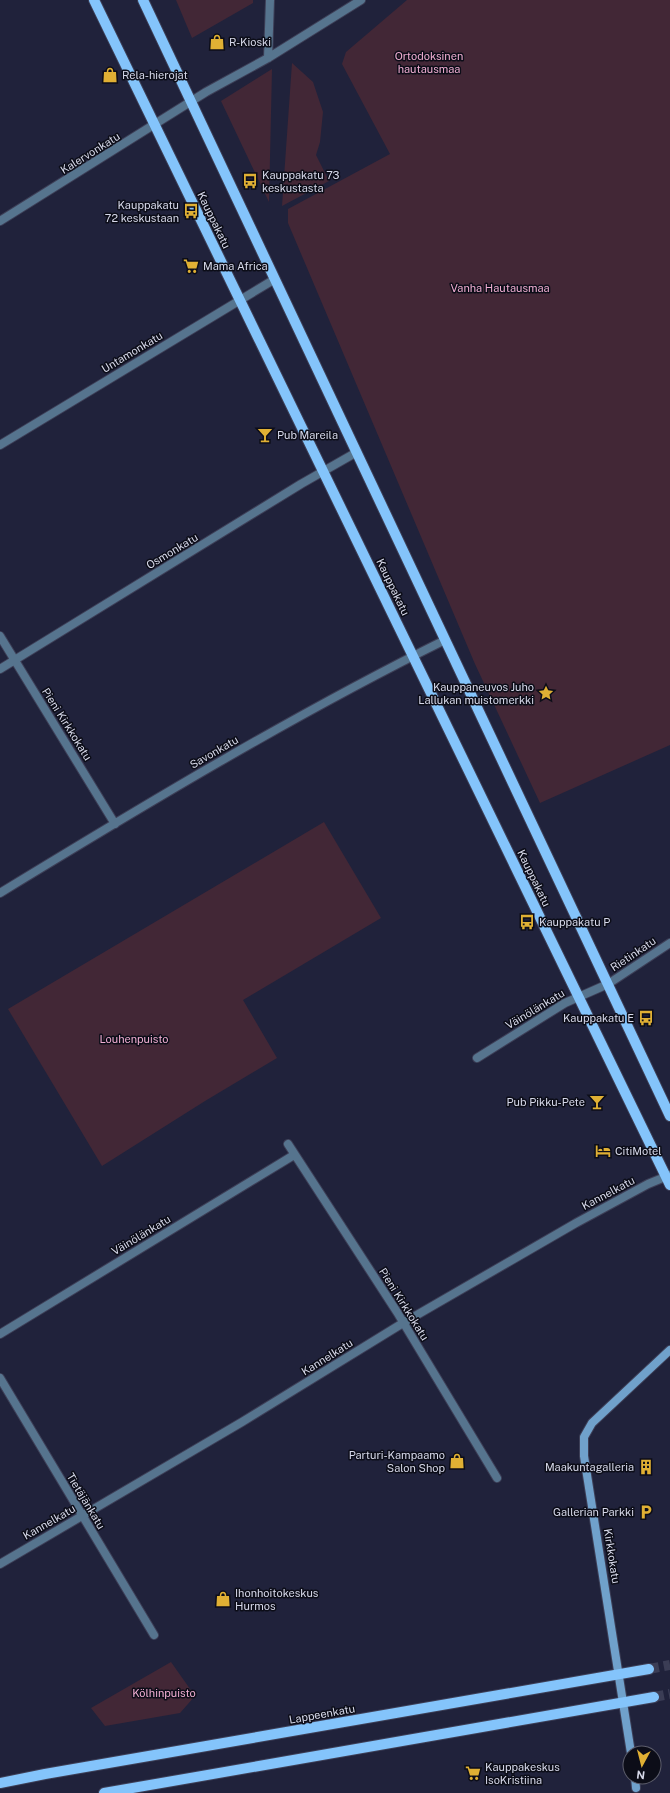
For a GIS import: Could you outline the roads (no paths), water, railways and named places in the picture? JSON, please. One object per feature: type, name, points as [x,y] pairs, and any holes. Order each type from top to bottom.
[{"type":"main road","name":"Kauppakatu","points":[[94,0],[669,1179]]},
{"type":"main road","name":"Kauppakatu","points":[[143,0],[670,1116]]},
{"type":"main road","name":"Lappeenkatu","points":[[0,1783],[53,1772],[649,1669]]},
{"type":"main road","points":[[104,1793],[654,1697]]},
{"type":"street","points":[[268,58],[270,0]]},
{"type":"street","name":"Kalervonkatu","points":[[0,221],[192,103],[206,92],[268,58],[361,0]]},
{"type":"street","name":"Untamonkatu","points":[[0,445],[275,279]]},
{"type":"street","name":"Osmonkatu","points":[[0,669],[323,471],[357,452]]},
{"type":"street","name":"Pieni Kirkkokatu","points":[[0,636],[115,824]]},
{"type":"street","name":"Savonkatu","points":[[0,893],[250,744],[445,640]]},
{"type":"street","name":"Rietinkatu","points":[[608,984],[670,943]]},
{"type":"street","name":"Väinölänkatu","points":[[477,1058],[565,1003],[608,984]]},
{"type":"street","name":"Pieni Kirkkokatu","points":[[288,1144],[403,1323],[497,1478]]},
{"type":"street","name":"Väinölänkatu","points":[[0,1334],[294,1155]]},
{"type":"street","name":"Kannelkatu","points":[[0,1564],[242,1422],[403,1323],[576,1223],[648,1184],[669,1179]]},
{"type":"street","name":"Kirkkokatu","points":[[630,1745],[620,1674],[584,1456],[584,1437],[592,1423],[670,1350]]},
{"type":"street","name":"Tietäjänkatu","points":[[0,1378],[154,1635]]},
{"type":"tunnel","points":[[649,1669],[670,1665]]},
{"type":"tunnel","points":[[654,1697],[670,1694]]},
{"type":"place","name":"R-Kioski","points":[[217,42]]},
{"type":"place","name":"Rela-hierojat","points":[[110,75]]},
{"type":"place","name":"Kauppakatu 73 keskustasta","points":[[250,181]]},
{"type":"place","name":"Kauppakatu 72 keskustaan","points":[[191,211]]},
{"type":"place","name":"Mama Africa","points":[[191,266]]},
{"type":"place","name":"Pub Mareila","points":[[265,435]]},
{"type":"place","name":"Kauppaneuvos Juho Lallukan muistomerkki","points":[[546,693]]},
{"type":"place","name":"Kauppakatu P","points":[[527,922]]},
{"type":"place","name":"Kauppakatu E","points":[[646,1018]]},
{"type":"place","name":"Pub Pikku-Pete","points":[[597,1102]]},
{"type":"place","name":"CitiMotel","points":[[603,1151]]},
{"type":"place","name":"Parturi-Kampaamo Salon Shop","points":[[457,1461]]},
{"type":"place","name":"Maakuntagalleria","points":[[646,1467]]},
{"type":"place","name":"Gallerian Parkki","points":[[646,1512]]},
{"type":"place","name":"Ihonhoitokeskus Hurmos","points":[[223,1599]]},
{"type":"place","name":"Kauppakeskus IsoKristiina","points":[[473,1773]]},
{"type":"park label","name":"Ortodoksinen hautausmaa","points":[[429,62]]},
{"type":"park label","name":"Vanha Hautausmaa","points":[[500,288]]},
{"type":"park label","name":"Louhenpuisto","points":[[134,1039]]},
{"type":"park label","name":"Kölhinpuisto","points":[[164,1693]]}]
